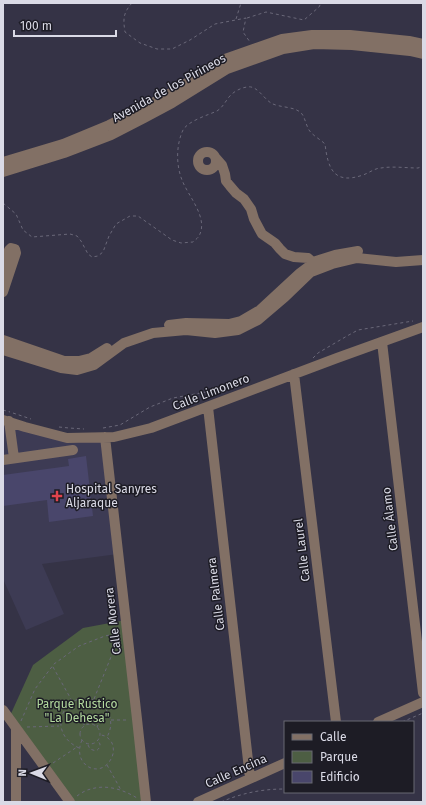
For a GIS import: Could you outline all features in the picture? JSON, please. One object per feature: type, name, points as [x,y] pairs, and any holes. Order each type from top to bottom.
[{"type":"street","name":"Avenida de los Pirineos","points":[[3,162],[63,144],[110,125],[142,109],[226,60],[282,39],[312,35],[350,35],[409,41],[423,44]]},
{"type":"street","name":"Avenida de los Pirineos","points":[[3,172],[64,153],[111,134],[166,106],[227,69],[283,49],[314,44],[352,45],[403,50],[423,54]]},
{"type":"street","points":[[215,157],[222,165],[226,181],[244,199],[251,209],[254,219],[262,234],[275,243],[285,254],[308,258],[316,267]]},
{"type":"street","points":[[3,268],[9,250],[11,248],[15,250],[16,253],[3,292]]},
{"type":"street","points":[[3,350],[62,368],[77,370],[94,365],[124,343],[153,333],[186,330],[215,333],[238,330],[258,320],[285,297],[316,267],[316,261],[335,255],[358,251],[378,255],[406,256],[423,254]]},
{"type":"street","points":[[3,340],[64,361],[79,361],[91,358],[122,340],[156,327],[186,323],[229,324],[241,321],[260,310],[300,273],[316,267],[357,258],[396,262],[423,260]]},
{"type":"street","name":"Calle Limonero","points":[[6,421],[67,438],[114,437],[151,428],[208,407],[382,342],[420,324]]},
{"type":"street","name":"Calle Álamo","points":[[382,342],[423,693]]},
{"type":"street","name":"Calle Laurel","points":[[294,374],[336,721]]},
{"type":"street","name":"Calle Palmera","points":[[208,407],[250,778]]},
{"type":"street","points":[[6,421],[14,458]]},
{"type":"street","name":"Calle Morera","points":[[105,437],[145,802]]},
{"type":"street","points":[[3,460],[73,450]]},
{"type":"street","points":[[380,721],[423,702]]},
{"type":"street","points":[[3,710],[18,728],[70,801]]},
{"type":"street","points":[[16,802],[18,728]]},
{"type":"street","name":"Calle Encina","points":[[198,802],[284,763]]},
{"type":"path","points":[[132,3],[126,9],[123,20],[125,32],[140,43],[157,49],[172,49],[190,40],[215,24],[246,18],[266,12],[304,20],[322,3]]},
{"type":"path","points":[[235,20],[242,3]]},
{"type":"path","points":[[246,18],[243,32],[255,48]]},
{"type":"path","points":[[3,203],[16,214],[23,230],[32,237],[70,234],[77,236],[88,254],[92,257],[98,256],[103,252],[109,236],[116,224],[130,216],[138,216],[172,240],[181,243],[193,242],[199,236],[202,227],[201,216],[182,179],[178,165],[178,145],[184,128],[192,122],[219,110],[235,91],[247,86],[254,87],[269,102],[277,106],[294,109],[301,113],[309,130],[325,144],[327,158],[333,172],[340,178],[364,175],[379,168],[418,168],[423,166]]},
{"type":"path","points":[[311,359],[358,330],[420,324]]},
{"type":"path","points":[[98,429],[120,425],[150,407],[173,398],[206,392],[224,392]]},
{"type":"path","points":[[3,410],[33,420]]},
{"type":"path","points":[[55,426],[84,429]]},
{"type":"path","points":[[60,726],[18,728],[35,689],[54,664],[79,646],[105,636],[121,633],[94,700]]},
{"type":"path","points":[[53,666],[72,702]]},
{"type":"path","points":[[79,748],[72,745],[66,739],[60,726],[60,720],[66,706],[79,699],[86,698],[94,700],[105,708],[111,720],[107,737]]},
{"type":"path","points":[[404,721],[423,713]]},
{"type":"path","points":[[84,726],[85,718],[92,714],[98,718],[99,723],[97,727]]},
{"type":"path","points":[[111,720],[137,719]]},
{"type":"path","points":[[88,744],[92,744],[97,741],[100,735],[97,727],[93,724],[89,724],[81,729],[80,736],[82,740],[88,744],[90,749],[96,751],[100,746],[99,742],[97,741]]},
{"type":"path","points":[[82,740],[78,750],[80,757],[87,766],[93,768],[103,767],[107,765],[114,754],[111,741],[107,737],[100,735]]},
{"type":"path","points":[[46,768],[77,747]]},
{"type":"path","points":[[107,765],[121,790]]},
{"type":"path","points":[[70,801],[91,789],[109,787],[121,790],[145,802]]},
{"type":"path","points":[[221,802],[246,793],[262,790],[284,789]]},
{"type":"shaded area","name":"Hospital Sanyres Aljaraque","points":[[3,420],[67,438],[105,437],[118,554],[42,564],[64,614],[26,630],[3,579]]},
{"type":"green space","name":"Parque Rústico \"La Dehesa\"","points":[[126,620],[146,802],[70,802],[9,718],[33,665],[83,628]]},
{"type":"building","points":[[86,456],[93,516],[49,522],[47,500],[3,506],[3,475],[69,466],[68,459]]},
{"type":"place","name":"Hospital Sanyres Aljaraque","points":[[57,496]]}]
